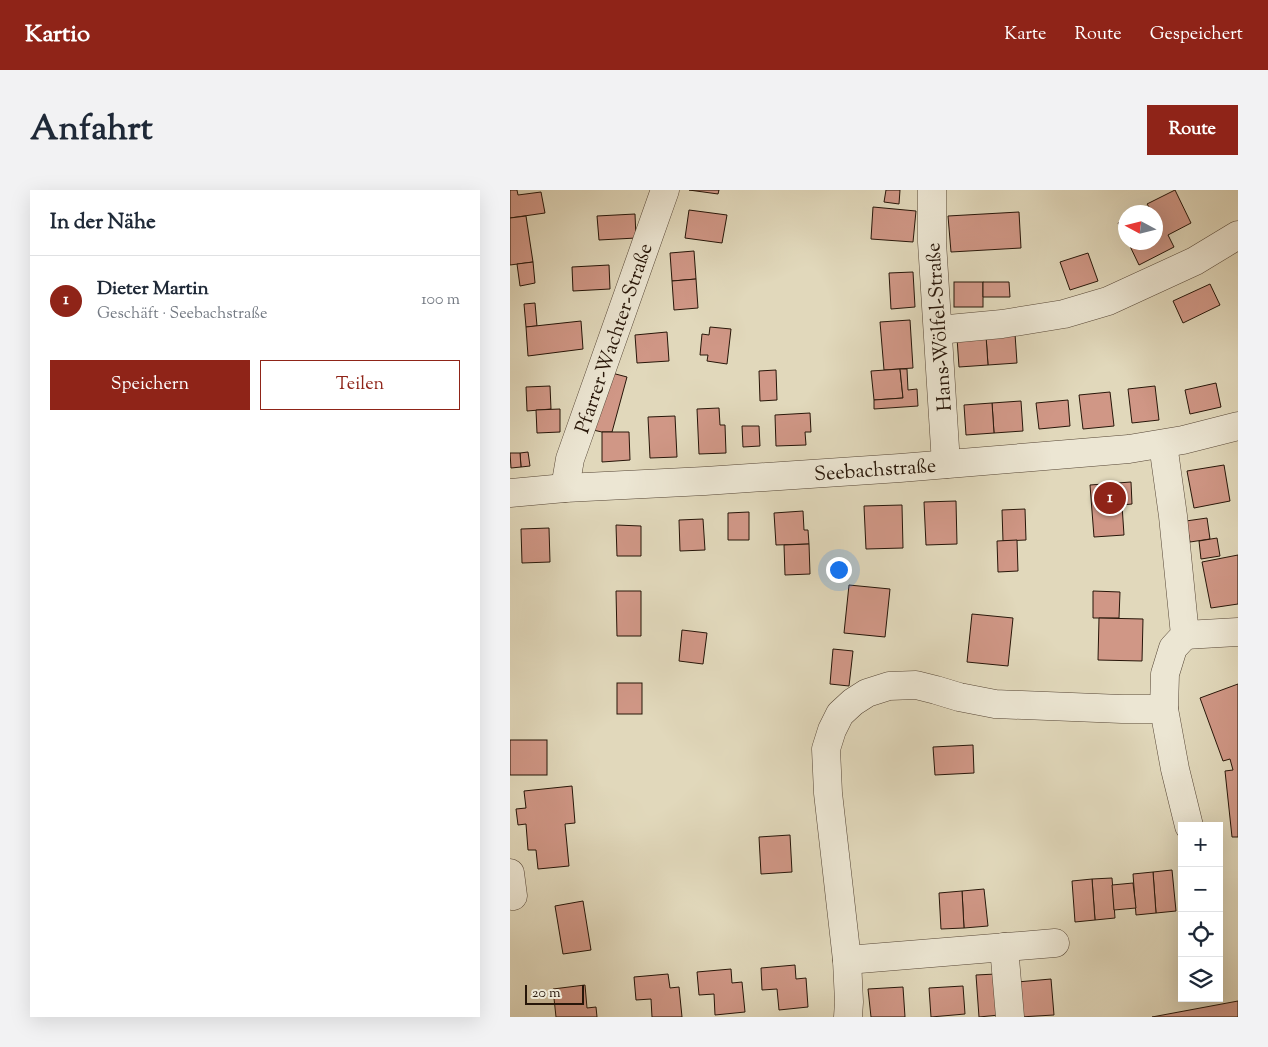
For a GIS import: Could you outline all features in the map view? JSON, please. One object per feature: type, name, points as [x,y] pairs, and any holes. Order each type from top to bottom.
[{"type":"street","name":"Pfarrer-Wachter-Straße","points":[[565,488],[570,459],[665,190]]},
{"type":"street","name":"Hans-Wölfel-Straße","points":[[932,190],[932,242],[946,464]]},
{"type":"street","points":[[938,330],[1002,324],[1064,314],[1108,301],[1195,261],[1238,234]]},
{"type":"street","name":"Seebachstraße","points":[[510,494],[565,488],[705,481],[1129,449],[1183,440],[1238,426]]},
{"type":"street","points":[[1163,444],[1174,516],[1185,635]]},
{"type":"street","points":[[1189,822],[1175,769],[1164,708],[1165,674],[1173,648],[1185,635],[1238,632]]},
{"type":"street","points":[[848,1017],[847,960],[828,794],[826,749],[840,714],[867,693],[889,686],[916,685],[959,697],[995,704],[1113,709],[1164,708]]},
{"type":"street","points":[[847,960],[1055,943]]},
{"type":"street","points":[[1004,947],[1010,1017]]},
{"type":"building","points":[[510,190],[517,190],[518,195],[541,192],[545,213],[510,218]]},
{"type":"building","points":[[689,190],[719,190],[718,194]]},
{"type":"building","points":[[886,190],[900,190],[899,204],[884,202]]},
{"type":"building","points":[[1175,190],[1191,223],[1168,235],[1174,247],[1139,265],[1132,250],[1163,250],[1163,205],[1147,204]]},
{"type":"building","points":[[873,207],[916,211],[913,242],[871,239]]},
{"type":"building","points":[[689,210],[727,215],[722,243],[685,238]]},
{"type":"building","points":[[1019,212],[1021,248],[951,252],[948,216]]},
{"type":"building","points":[[635,214],[636,238],[599,240],[597,216]]},
{"type":"building","points":[[526,216],[533,262],[510,265],[510,218]]},
{"type":"building","points":[[694,251],[696,279],[672,281],[670,253]]},
{"type":"building","points":[[1088,253],[1098,281],[1070,290],[1060,262]]},
{"type":"building","points":[[533,262],[535,283],[520,286],[517,264]]},
{"type":"building","points":[[609,265],[610,289],[573,291],[572,267]]},
{"type":"building","points":[[913,272],[915,307],[891,309],[889,273]]},
{"type":"building","points":[[696,279],[698,308],[674,310],[672,281]]},
{"type":"building","points":[[954,282],[983,282],[983,307],[954,307]]},
{"type":"building","points":[[983,282],[1009,282],[1010,297],[983,297]]},
{"type":"building","points":[[1210,284],[1220,305],[1183,323],[1173,301]]},
{"type":"building","points":[[535,303],[537,326],[526,327],[524,304]]},
{"type":"building","points":[[910,320],[913,368],[884,370],[880,322]]},
{"type":"building","points":[[581,321],[583,349],[528,356],[526,327]]},
{"type":"building","points":[[710,327],[731,329],[727,364],[707,361],[708,355],[700,355],[702,334],[709,335]]},
{"type":"building","points":[[667,332],[669,361],[637,363],[635,335]]},
{"type":"building","points":[[1015,334],[1017,363],[988,365],[986,336]]},
{"type":"building","points":[[986,336],[988,365],[959,367],[957,338]]},
{"type":"building","points":[[900,369],[903,398],[874,400],[871,371]]},
{"type":"building","points":[[900,369],[907,369],[908,390],[917,389],[918,406],[874,409],[874,400],[903,398]]},
{"type":"building","points":[[776,370],[777,400],[760,401],[759,371]]},
{"type":"building","points":[[608,372],[627,377],[612,432],[602,432],[593,430]]},
{"type":"building","points":[[1216,383],[1221,407],[1190,414],[1185,390]]},
{"type":"building","points":[[550,386],[551,409],[527,411],[526,387]]},
{"type":"building","points":[[1155,386],[1159,420],[1132,423],[1128,389]]},
{"type":"building","points":[[1110,392],[1114,426],[1083,429],[1079,395]]},
{"type":"building","points":[[1068,400],[1070,426],[1039,429],[1036,403]]},
{"type":"building","points":[[1021,401],[1023,431],[994,433],[992,403]]},
{"type":"building","points":[[992,403],[994,433],[966,435],[964,405]]},
{"type":"building","points":[[719,408],[720,425],[725,425],[726,453],[699,454],[697,409]]},
{"type":"building","points":[[560,409],[560,432],[537,433],[536,410]]},
{"type":"building","points":[[810,413],[811,432],[805,432],[806,445],[776,446],[775,415]]},
{"type":"building","points":[[675,416],[677,457],[650,458],[648,417]]},
{"type":"building","points":[[742,426],[759,426],[760,446],[743,447]]},
{"type":"building","points":[[602,432],[629,432],[630,460],[602,462]]},
{"type":"building","points":[[528,452],[530,466],[521,467],[520,453]]},
{"type":"building","points":[[510,453],[520,453],[521,467],[511,468]]},
{"type":"building","points":[[1224,465],[1230,501],[1194,508],[1187,471]]},
{"type":"building","points":[[1131,482],[1132,504],[1122,505],[1124,535],[1094,537],[1090,485]]},
{"type":"building","points":[[956,501],[957,544],[926,545],[924,502]]},
{"type":"building","points":[[902,505],[903,548],[866,549],[864,506]]},
{"type":"building","points":[[1025,509],[1026,540],[1003,541],[1002,510]]},
{"type":"building","points":[[803,511],[804,530],[808,530],[809,544],[776,545],[774,513]]},
{"type":"building","points":[[749,512],[749,540],[728,540],[728,513]]},
{"type":"building","points":[[1207,518],[1210,539],[1190,542],[1186,521]]},
{"type":"building","points":[[703,519],[705,550],[680,551],[679,520]]},
{"type":"building","points":[[616,525],[641,526],[641,556],[617,556]]},
{"type":"building","points":[[549,528],[550,562],[522,563],[521,529]]},
{"type":"building","points":[[1217,538],[1220,556],[1201,559],[1199,541]]},
{"type":"building","points":[[1017,540],[1018,571],[998,572],[997,541]]},
{"type":"building","points":[[809,544],[810,574],[785,575],[784,545]]},
{"type":"building","points":[[1238,555],[1238,604],[1211,608],[1202,562]]},
{"type":"building","points":[[849,585],[890,589],[885,637],[844,633]]},
{"type":"building","points":[[616,591],[641,591],[641,636],[617,636]]},
{"type":"building","points":[[1093,591],[1120,592],[1119,618],[1093,618]]},
{"type":"building","points":[[972,614],[1013,618],[1008,666],[967,662]]},
{"type":"building","points":[[1099,618],[1143,619],[1142,661],[1098,660]]},
{"type":"building","points":[[682,630],[707,633],[703,664],[679,661]]},
{"type":"building","points":[[833,649],[853,651],[849,686],[830,684]]},
{"type":"building","points":[[617,683],[642,683],[642,714],[617,714]]},
{"type":"building","points":[[1238,684],[1238,837],[1232,837],[1225,771],[1233,770],[1230,759],[1223,761],[1200,698]]},
{"type":"building","points":[[510,740],[547,740],[547,775],[510,775]]},
{"type":"building","points":[[973,745],[974,773],[935,775],[933,747]]},
{"type":"building","points":[[572,786],[575,823],[565,824],[569,866],[538,869],[536,850],[528,850],[526,824],[518,825],[516,809],[526,808],[524,791]]},
{"type":"building","points":[[790,835],[792,872],[761,874],[759,837]]},
{"type":"building","points":[[1172,870],[1176,911],[1156,913],[1153,872]]},
{"type":"building","points":[[1153,872],[1156,913],[1136,915],[1133,874]]},
{"type":"building","points":[[1112,878],[1115,918],[1095,920],[1092,879]]},
{"type":"building","points":[[1092,879],[1095,920],[1075,922],[1072,881]]},
{"type":"building","points":[[1133,883],[1136,908],[1114,910],[1112,885]]},
{"type":"building","points":[[984,889],[988,926],[964,928],[962,891]]},
{"type":"building","points":[[962,891],[964,928],[941,929],[939,893]]},
{"type":"building","points":[[583,901],[591,950],[563,954],[555,906]]},
{"type":"building","points":[[795,965],[796,979],[806,978],[808,1007],[779,1010],[777,989],[762,990],[761,968]]},
{"type":"building","points":[[731,969],[732,983],[742,982],[745,1012],[715,1015],[714,994],[699,995],[697,972]]},
{"type":"building","points":[[668,974],[670,988],[679,987],[682,1017],[652,1017],[651,999],[636,1000],[634,977]]},
{"type":"building","points":[[996,974],[999,1015],[979,1017],[976,975]]},
{"type":"building","points":[[1051,979],[1054,1015],[1020,1017],[1017,982]]},
{"type":"building","points":[[585,985],[587,1008],[596,1007],[597,1017],[556,1017],[553,989]]},
{"type":"building","points":[[963,986],[965,1014],[931,1017],[929,988]]},
{"type":"building","points":[[903,987],[905,1017],[871,1017],[868,989]]},
{"type":"building","points":[[1238,1001],[1238,1017],[1152,1017]]},
{"type":"place","name":"Dieter Martin","points":[[1110,498]]}]
